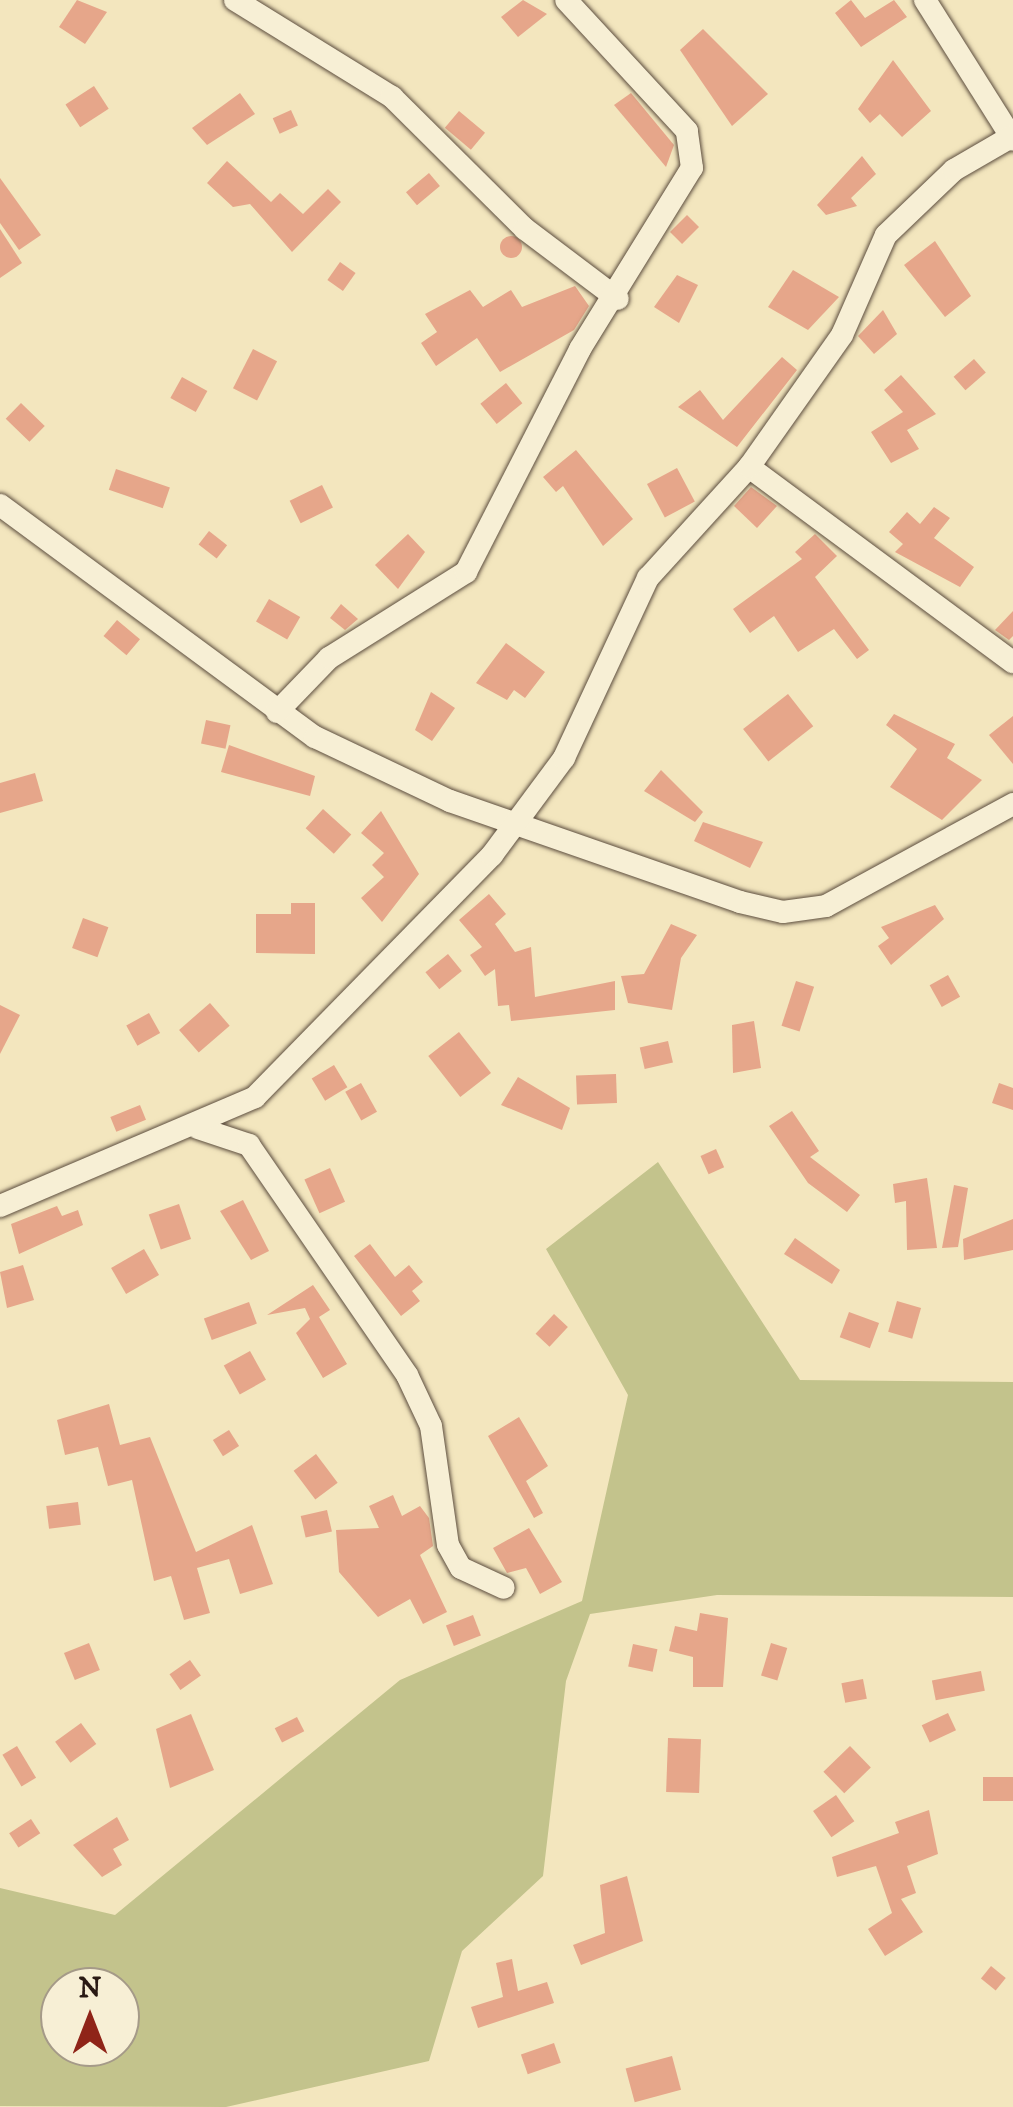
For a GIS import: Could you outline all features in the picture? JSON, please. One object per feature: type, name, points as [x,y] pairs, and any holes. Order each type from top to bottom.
[{"type":"street","points":[[236,0],[392,97],[524,229],[618,298]]},
{"type":"street","points":[[277,712],[329,658],[466,572],[580,349],[618,298],[695,148],[566,0]]},
{"type":"street","points":[[0,1206],[198,1128],[255,1097],[517,827],[564,758],[661,557],[749,468],[863,302],[886,234],[954,170],[1012,139],[925,0]]},
{"type":"street","points":[[749,468],[1013,662]]},
{"type":"street","points":[[0,505],[277,712],[517,827],[783,912],[864,892],[1013,804]]},
{"type":"street","points":[[249,1145],[255,1097]]},
{"type":"street","points":[[198,1128],[249,1145],[407,1375],[432,1426],[448,1545],[461,1568],[504,1588]]},
{"type":"green space","points":[[658,1162],[800,1380],[1013,1382],[1013,1597],[717,1595],[590,1614],[566,1681],[543,1876],[462,1951],[429,2061],[226,2107],[0,2106],[0,1888],[115,1915],[400,1680],[582,1601],[628,1395],[546,1249]]},
{"type":"building","points":[[77,0],[107,12],[85,44],[59,27]]},
{"type":"building","points":[[523,0],[547,14],[518,37],[501,17]]},
{"type":"building","points":[[851,0],[865,18],[894,0],[907,17],[861,47],[835,13]]},
{"type":"building","points":[[703,29],[768,94],[732,126],[680,50]]},
{"type":"building","points":[[893,60],[931,111],[902,137],[880,114],[870,123],[858,109]]},
{"type":"building","points":[[94,86],[109,109],[80,127],[65,105]]},
{"type":"building","points":[[240,93],[255,114],[207,145],[192,128]]},
{"type":"building","points":[[631,93],[674,145],[666,167],[614,105]]},
{"type":"building","points":[[291,110],[298,126],[280,134],[273,118]]},
{"type":"building","points":[[459,111],[485,133],[471,150],[445,128]]},
{"type":"building","points":[[862,156],[876,174],[851,198],[857,206],[826,215],[817,205]]},
{"type":"building","points":[[227,161],[271,202],[280,193],[303,214],[328,189],[341,202],[292,252],[250,204],[233,207],[207,183]]},
{"type":"building","points":[[429,173],[440,186],[417,205],[406,192]]},
{"type":"building","points":[[0,178],[41,235],[19,250],[0,223]]},
{"type":"building","points":[[687,215],[699,227],[682,244],[670,232]]},
{"type":"building","points":[[0,229],[22,263],[0,278]]},
{"type":"building","points":[[507,236],[515,236],[522,247],[515,258],[507,258],[500,251],[500,243]]},
{"type":"building","points":[[935,241],[971,296],[945,317],[904,265]]},
{"type":"building","points":[[340,262],[356,273],[343,291],[327,280]]},
{"type":"building","points":[[793,270],[839,297],[808,330],[768,307]]},
{"type":"building","points":[[677,275],[698,285],[679,323],[654,307]]},
{"type":"building","points":[[575,286],[589,306],[574,330],[500,372],[477,338],[436,366],[421,343],[437,332],[425,314],[470,290],[483,307],[511,290],[522,307]]},
{"type":"building","points":[[883,310],[897,334],[874,354],[858,336]]},
{"type":"building","points":[[253,349],[277,361],[257,400],[233,388]]},
{"type":"building","points":[[782,357],[797,370],[737,447],[678,407],[700,390],[723,420]]},
{"type":"building","points":[[974,359],[986,373],[965,390],[954,377]]},
{"type":"building","points":[[901,375],[936,414],[907,430],[919,449],[891,463],[871,432],[903,412],[884,390]]},
{"type":"building","points":[[182,377],[207,391],[196,412],[170,398]]},
{"type":"building","points":[[506,383],[522,403],[497,424],[480,404]]},
{"type":"building","points":[[21,403],[45,426],[29,442],[6,419]]},
{"type":"building","points":[[576,450],[633,519],[603,546],[563,486],[556,492],[543,477]]},
{"type":"building","points":[[677,468],[695,502],[665,518],[647,484]]},
{"type":"building","points":[[116,469],[170,488],[163,508],[109,490]]},
{"type":"building","points":[[322,485],[333,507],[301,523],[290,501]]},
{"type":"building","points":[[751,487],[777,506],[757,528],[734,506]]},
{"type":"building","points":[[934,507],[950,518],[934,538],[974,567],[960,587],[895,552],[903,544],[889,532],[907,512],[920,524]]},
{"type":"building","points":[[209,531],[227,545],[217,559],[199,544]]},
{"type":"building","points":[[408,534],[425,552],[398,589],[375,565]]},
{"type":"building","points":[[815,534],[837,556],[815,577],[869,650],[857,659],[834,629],[798,652],[774,616],[750,633],[733,609],[802,559],[795,552]]},
{"type":"building","points":[[269,599],[300,617],[287,640],[256,622]]},
{"type":"building","points":[[341,604],[358,619],[345,630],[330,618]]},
{"type":"building","points":[[1013,611],[1013,636],[1009,640],[995,630]]},
{"type":"building","points":[[117,620],[140,639],[126,655],[104,636]]},
{"type":"building","points":[[506,643],[545,672],[525,698],[514,690],[507,700],[476,683]]},
{"type":"building","points":[[431,692],[455,708],[432,741],[415,730]]},
{"type":"building","points":[[788,694],[813,726],[768,761],[743,729]]},
{"type":"building","points":[[894,714],[955,744],[947,758],[982,780],[942,820],[890,787],[917,749],[886,725]]},
{"type":"building","points":[[1013,716],[1013,764],[989,735]]},
{"type":"building","points":[[206,720],[230,725],[225,749],[201,743]]},
{"type":"building","points":[[229,745],[315,776],[310,796],[221,772]]},
{"type":"building","points":[[661,770],[703,812],[695,822],[644,791]]},
{"type":"building","points":[[35,773],[43,801],[0,813],[0,783]]},
{"type":"building","points":[[323,809],[351,834],[334,854],[306,828]]},
{"type":"building","points":[[381,811],[419,874],[382,922],[361,898],[384,877],[372,865],[384,853],[361,833]]},
{"type":"building","points":[[703,822],[763,842],[750,868],[694,841]]},
{"type":"building","points":[[489,894],[506,914],[495,924],[515,952],[531,947],[535,997],[615,981],[615,1010],[511,1021],[509,1005],[498,1006],[495,969],[485,976],[470,955],[482,947],[459,920]]},
{"type":"building","points":[[291,903],[315,903],[315,954],[256,953],[256,914],[291,914]]},
{"type":"building","points":[[935,905],[944,919],[891,965],[878,946],[889,938],[881,927]]},
{"type":"building","points":[[83,918],[108,927],[97,957],[72,948]]},
{"type":"building","points":[[671,924],[697,935],[681,958],[672,1010],[628,1003],[621,976],[644,974]]},
{"type":"building","points":[[448,954],[462,971],[439,989],[425,972]]},
{"type":"building","points":[[948,975],[960,997],[942,1007],[930,985]]},
{"type":"building","points":[[796,981],[814,987],[800,1032],[781,1026]]},
{"type":"building","points":[[210,1003],[230,1026],[199,1053],[179,1030]]},
{"type":"building","points":[[0,1005],[20,1015],[0,1054]]},
{"type":"building","points":[[149,1013],[160,1033],[137,1046],[126,1026]]},
{"type":"building","points":[[754,1021],[761,1068],[733,1073],[732,1025]]},
{"type":"building","points":[[459,1032],[491,1073],[460,1097],[428,1056]]},
{"type":"building","points":[[668,1041],[673,1062],[645,1069],[640,1048]]},
{"type":"building","points":[[334,1065],[347,1087],[325,1101],[312,1078]]},
{"type":"building","points":[[616,1074],[617,1103],[577,1104],[576,1075]]},
{"type":"building","points":[[518,1077],[570,1108],[562,1130],[501,1105]]},
{"type":"building","points":[[361,1083],[377,1112],[361,1121],[345,1092]]},
{"type":"building","points":[[999,1083],[1013,1088],[1013,1110],[992,1103]]},
{"type":"building","points":[[140,1105],[146,1120],[116,1132],[110,1117]]},
{"type":"building","points":[[792,1111],[819,1151],[810,1157],[860,1195],[847,1212],[808,1183],[769,1126]]},
{"type":"building","points":[[716,1149],[724,1167],[709,1174],[700,1156]]},
{"type":"building","points":[[330,1168],[345,1202],[319,1213],[304,1179]]},
{"type":"building","points":[[927,1178],[937,1248],[907,1250],[906,1201],[895,1203],[893,1184]]},
{"type":"building","points":[[954,1185],[968,1188],[958,1247],[942,1248]]},
{"type":"building","points":[[243,1200],[269,1251],[251,1260],[220,1211]]},
{"type":"building","points":[[179,1204],[191,1239],[161,1249],[149,1214]]},
{"type":"building","points":[[57,1206],[62,1216],[78,1210],[83,1225],[19,1254],[11,1224]]},
{"type":"building","points":[[1013,1219],[1013,1250],[964,1260],[963,1239]]},
{"type":"building","points":[[795,1238],[840,1270],[832,1284],[784,1254]]},
{"type":"building","points":[[370,1244],[395,1277],[409,1265],[423,1282],[412,1291],[420,1301],[401,1316],[354,1256]]},
{"type":"building","points":[[144,1249],[159,1275],[126,1294],[111,1268]]},
{"type":"building","points":[[23,1265],[34,1300],[7,1308],[0,1272]]},
{"type":"building","points":[[313,1285],[330,1310],[319,1317],[347,1364],[323,1378],[296,1333],[310,1319],[305,1308],[267,1315]]},
{"type":"building","points":[[897,1301],[921,1308],[912,1339],[888,1332]]},
{"type":"building","points":[[249,1302],[257,1324],[212,1340],[204,1318]]},
{"type":"building","points":[[849,1312],[879,1323],[870,1348],[840,1337]]},
{"type":"building","points":[[554,1314],[568,1327],[549,1347],[536,1334]]},
{"type":"building","points":[[250,1351],[266,1380],[240,1394],[224,1366]]},
{"type":"building","points":[[109,1404],[120,1445],[150,1437],[196,1552],[252,1525],[273,1584],[240,1594],[229,1559],[197,1568],[210,1613],[184,1620],[171,1576],[154,1581],[132,1480],[108,1486],[98,1447],[65,1455],[57,1420]]},
{"type":"building","points":[[519,1417],[548,1466],[526,1481],[543,1513],[534,1518],[488,1436]]},
{"type":"building","points":[[229,1430],[239,1446],[223,1456],[213,1440]]},
{"type":"building","points":[[316,1454],[338,1483],[315,1500],[294,1471]]},
{"type":"building","points":[[393,1495],[402,1516],[420,1506],[429,1518],[433,1546],[420,1555],[447,1612],[423,1624],[410,1599],[378,1617],[339,1572],[336,1530],[379,1528],[369,1506]]},
{"type":"building","points":[[78,1502],[81,1525],[49,1529],[46,1506]]},
{"type":"building","points":[[327,1510],[332,1531],[306,1538],[301,1516]]},
{"type":"building","points":[[529,1528],[562,1582],[540,1594],[526,1568],[507,1573],[493,1548]]},
{"type":"building","points":[[700,1613],[728,1618],[723,1687],[693,1687],[693,1657],[669,1651],[675,1626],[697,1631]]},
{"type":"building","points":[[473,1615],[481,1636],[454,1646],[446,1625]]},
{"type":"building","points":[[89,1643],[100,1670],[75,1680],[64,1653]]},
{"type":"building","points":[[771,1643],[787,1648],[777,1680],[761,1676]]},
{"type":"building","points":[[633,1644],[657,1649],[653,1672],[628,1666]]},
{"type":"building","points":[[190,1660],[201,1676],[180,1690],[170,1674]]},
{"type":"building","points":[[981,1671],[985,1691],[936,1700],[932,1681]]},
{"type":"building","points":[[863,1679],[867,1699],[845,1703],[841,1683]]},
{"type":"building","points":[[948,1713],[956,1730],[930,1742],[922,1725]]},
{"type":"building","points":[[191,1714],[214,1770],[170,1788],[156,1729]]},
{"type":"building","points":[[297,1717],[304,1731],[282,1743],[275,1728]]},
{"type":"building","points":[[81,1723],[96,1744],[70,1763],[55,1742]]},
{"type":"building","points":[[668,1738],[701,1739],[699,1793],[666,1792]]},
{"type":"building","points":[[17,1746],[36,1778],[21,1786],[2,1755]]},
{"type":"building","points":[[850,1746],[871,1768],[844,1793],[823,1772]]},
{"type":"building","points":[[983,1777],[1013,1777],[1013,1801],[983,1801]]},
{"type":"building","points":[[836,1795],[854,1821],[831,1837],[813,1811]]},
{"type":"building","points":[[929,1810],[938,1854],[907,1866],[916,1893],[901,1899],[923,1932],[885,1956],[868,1929],[892,1913],[876,1866],[837,1877],[832,1857],[899,1833],[895,1822]]},
{"type":"building","points":[[117,1817],[129,1840],[113,1849],[122,1865],[102,1877],[73,1845]]},
{"type":"building","points":[[31,1819],[40,1833],[18,1847],[9,1833]]},
{"type":"building","points":[[627,1876],[643,1941],[581,1965],[573,1945],[605,1933],[600,1885]]},
{"type":"building","points":[[512,1959],[518,1991],[547,1982],[554,2003],[478,2028],[471,2007],[503,1997],[496,1963]]},
{"type":"building","points":[[991,1966],[1006,1978],[996,1990],[981,1978]]},
{"type":"building","points":[[554,2043],[561,2063],[528,2074],[521,2054]]},
{"type":"building","points":[[672,2056],[681,2090],[635,2102],[626,2068]]}]
